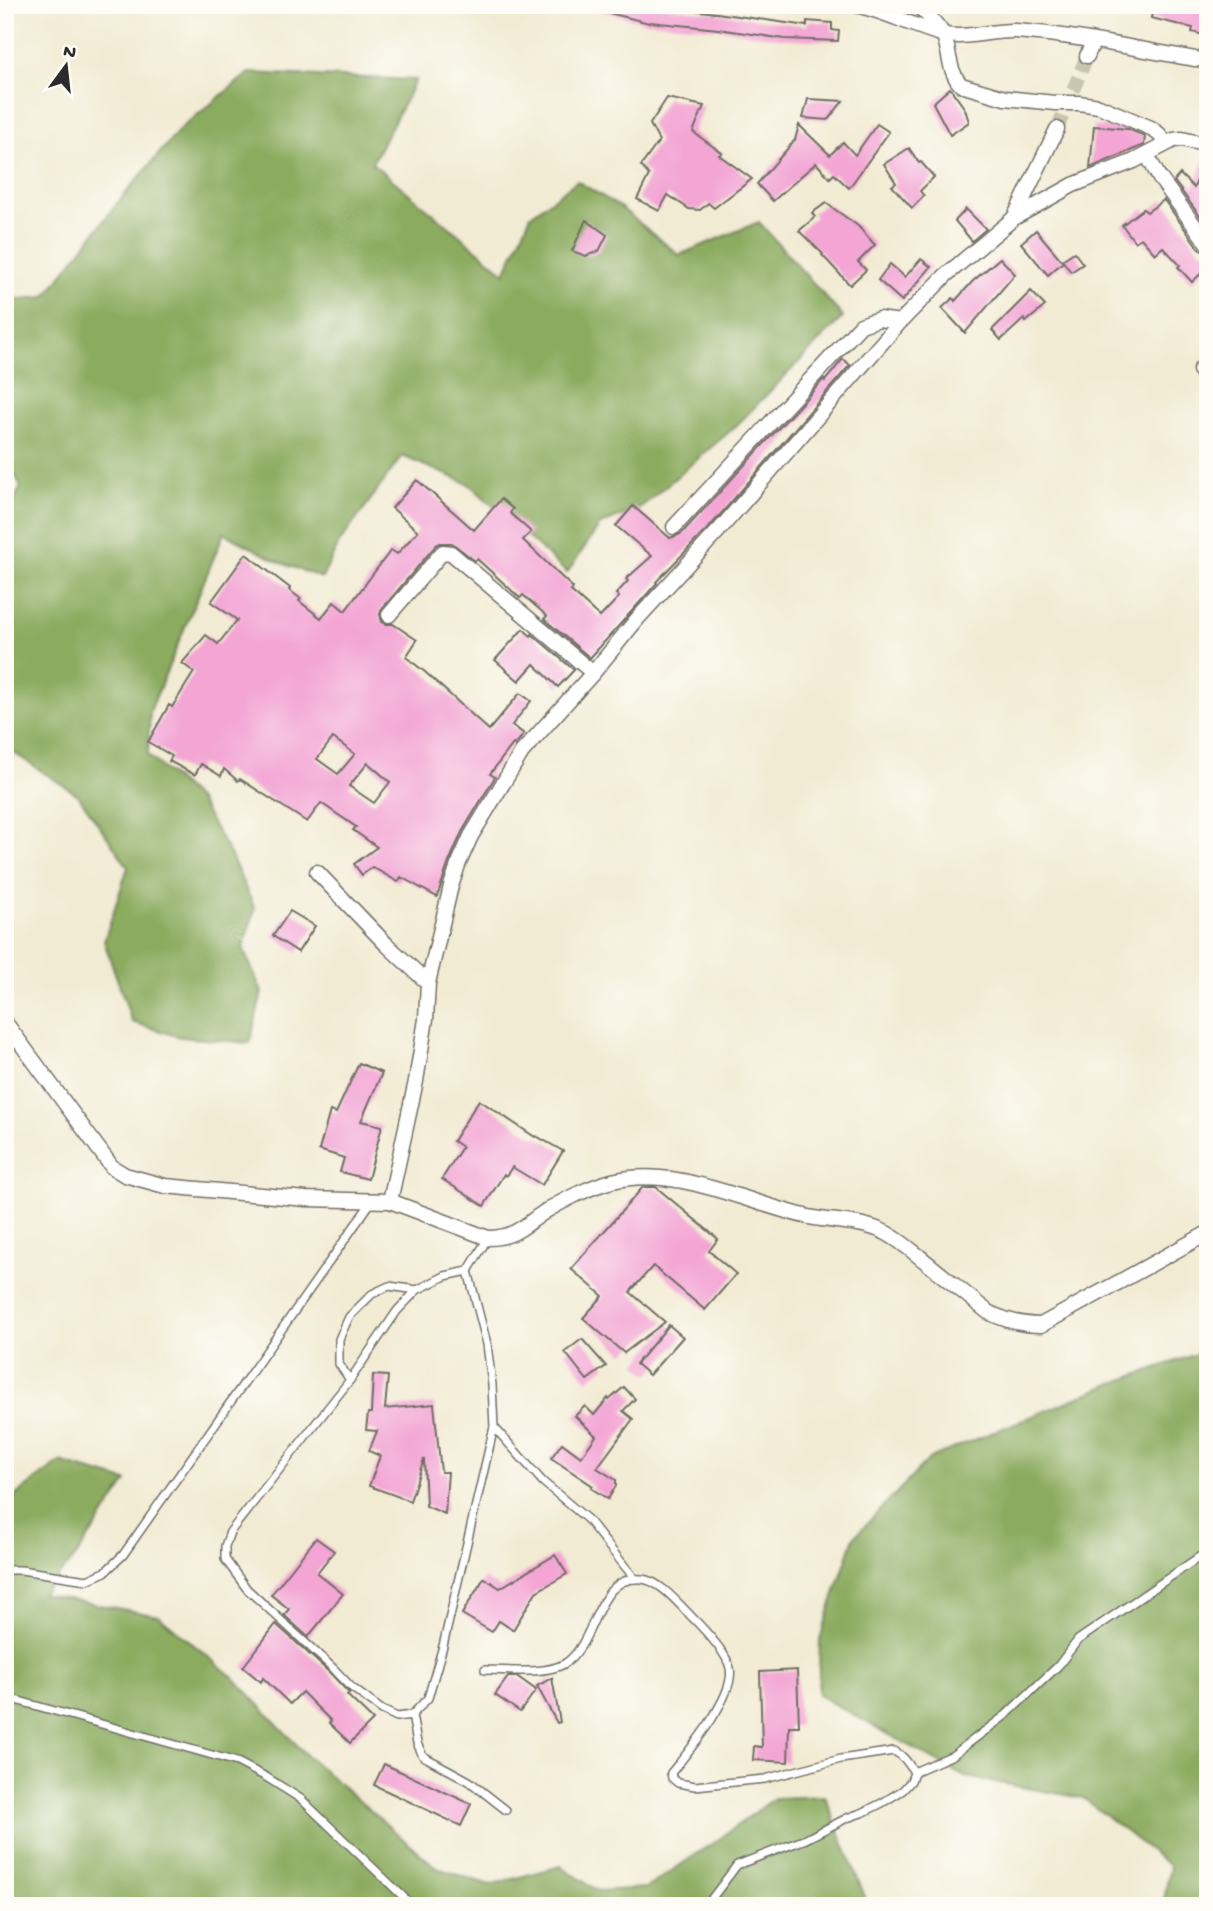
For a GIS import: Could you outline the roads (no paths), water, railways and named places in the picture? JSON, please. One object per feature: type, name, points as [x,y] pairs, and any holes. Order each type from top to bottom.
[{"type":"street","points":[[855,5],[943,35],[1012,31],[1064,36],[1208,60]]},
{"type":"street","points":[[918,5],[943,35],[949,61],[961,85],[1005,98],[1099,106],[1151,128],[1165,143]]},
{"type":"street","points":[[1087,56],[1093,42]]},
{"type":"street","points":[[1014,218],[1057,129]]},
{"type":"street","points":[[390,1201],[416,1081],[426,1019],[428,983],[451,886],[471,836],[522,752],[900,322],[946,275],[1014,218],[1073,184],[1147,155],[1165,143],[1182,139],[1208,145]]},
{"type":"street","points":[[1147,155],[1159,177],[1208,244]]},
{"type":"street","points":[[674,527],[861,325],[879,319],[900,322]]},
{"type":"street","points":[[389,615],[443,552],[452,552],[593,673]]},
{"type":"street","points":[[317,872],[386,944],[428,983]]},
{"type":"street","points":[[5,1022],[112,1167],[125,1175],[165,1185],[306,1199],[390,1201],[488,1238],[510,1236],[547,1211],[593,1186],[624,1178],[656,1177],[716,1190],[810,1217],[865,1225],[884,1232],[906,1246],[988,1312],[1000,1318],[1031,1325],[1041,1325],[1208,1233]]},
{"type":"lane","points":[[5,1570],[87,1580],[105,1572],[123,1555],[373,1200]]},
{"type":"lane","points":[[468,1271],[444,1276],[417,1290],[397,1311],[350,1380],[230,1532],[225,1546],[225,1559],[247,1590],[351,1687],[382,1710],[397,1717],[412,1714],[428,1698],[443,1646],[494,1427],[487,1344],[468,1271],[488,1238]]},
{"type":"lane","points":[[350,1380],[339,1364],[339,1339],[349,1317],[372,1294],[389,1286],[417,1290]]},
{"type":"lane","points":[[494,1427],[543,1482],[587,1519],[635,1579]]},
{"type":"lane","points":[[706,1906],[737,1865],[806,1839],[882,1803],[903,1790],[911,1781],[914,1772],[953,1755],[1006,1715],[1058,1665],[1078,1640],[1208,1551]]},
{"type":"lane","points":[[485,1670],[529,1671],[561,1666],[569,1661],[583,1642],[608,1593],[619,1584],[635,1579],[649,1580],[699,1624],[727,1659],[731,1669],[731,1680],[726,1693],[708,1726],[671,1773],[674,1781],[695,1786],[765,1779],[841,1759],[894,1751],[902,1755],[914,1772]]},
{"type":"lane","points":[[5,1697],[237,1762],[301,1799],[413,1906]]},
{"type":"lane","points":[[412,1714],[417,1743],[423,1756],[469,1781],[506,1810]]},
{"type":"tunnel","points":[[1057,129],[1087,56]]}]
